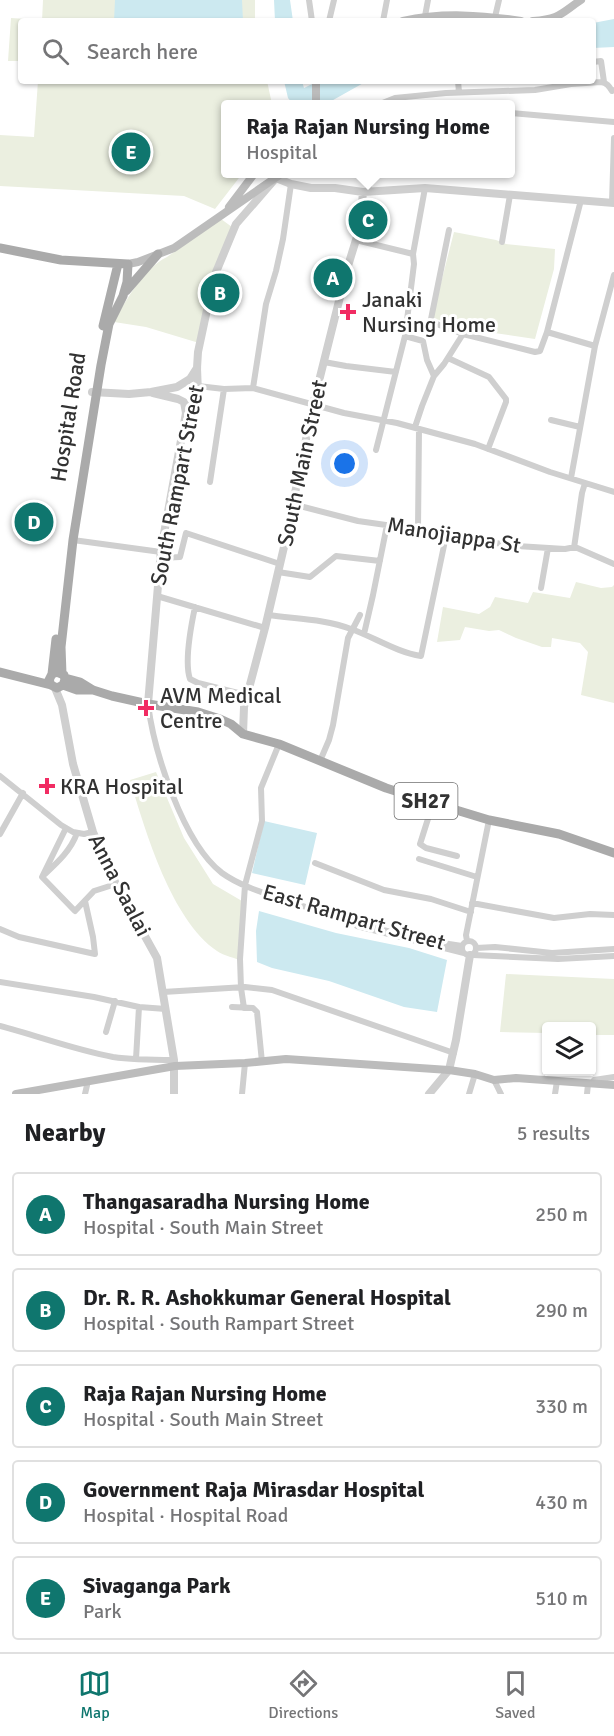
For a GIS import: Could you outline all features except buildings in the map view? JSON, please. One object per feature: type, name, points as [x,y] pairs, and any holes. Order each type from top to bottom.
[{"type":"main road","points":[[554,18],[581,0]]},
{"type":"main road","points":[[416,18],[425,16],[502,18]]},
{"type":"main road","points":[[316,84],[316,100]]},
{"type":"main road","points":[[225,212],[251,178]]},
{"type":"main road","points":[[0,248],[61,260],[123,264],[174,248],[276,178]]},
{"type":"main road","points":[[123,296],[158,254]]},
{"type":"main road","points":[[92,263],[108,269],[112,280],[112,294]]},
{"type":"main road","points":[[123,264],[127,282],[123,296]]},
{"type":"main road","name":"Hospital Road","points":[[58,680],[100,336],[123,264]]},
{"type":"main road","name":"Hospital Road","points":[[58,680],[66,553],[104,344],[109,324],[123,296]]},
{"type":"main road","points":[[0,672],[27,678],[35,676],[58,680]]},
{"type":"main road","name":"SH27","points":[[58,680],[80,682],[93,690],[148,704],[198,712],[231,724],[243,734],[279,744],[386,788],[489,820],[559,834],[614,853]]},
{"type":"main road","points":[[16,1094],[175,1063],[245,1063],[286,1059],[449,1070],[494,1080],[516,1078],[614,1085]]},
{"type":"street","points":[[309,0],[312,18]]},
{"type":"street","points":[[330,18],[334,0]]},
{"type":"street","points":[[384,18],[387,0]]},
{"type":"street","points":[[425,16],[428,0]]},
{"type":"street","points":[[495,17],[499,0]]},
{"type":"street","points":[[596,62],[601,61],[604,82],[613,93]]},
{"type":"street","points":[[596,82],[604,82]]},
{"type":"street","points":[[458,84],[459,92]]},
{"type":"street","points":[[391,100],[459,92],[535,90],[571,84]]},
{"type":"street","points":[[515,113],[614,122]]},
{"type":"street","points":[[282,178],[291,184],[312,188],[365,192],[425,188],[613,203],[614,138]]},
{"type":"street","name":"South Rampart Street","points":[[148,704],[161,555],[186,413],[195,400],[198,386],[198,352],[214,277],[236,224],[277,178]]},
{"type":"street","points":[[365,192],[369,178]]},
{"type":"street","points":[[253,388],[266,304],[283,239],[291,184]]},
{"type":"street","points":[[376,450],[405,336],[414,264],[413,254],[425,188]]},
{"type":"street","name":"South Main Street","points":[[243,734],[246,695],[279,568],[313,405],[347,269],[360,227],[365,192]]},
{"type":"street","points":[[502,242],[510,195]]},
{"type":"street","points":[[449,230],[431,319],[434,323],[463,334],[538,352],[542,349],[547,332],[581,200]]},
{"type":"street","points":[[225,212],[236,224]]},
{"type":"street","points":[[356,240],[413,254]]},
{"type":"street","points":[[571,478],[595,346],[614,275]]},
{"type":"street","points":[[547,332],[595,346]]},
{"type":"street","points":[[418,529],[417,428],[434,376],[463,334]]},
{"type":"street","points":[[405,336],[423,341],[426,360],[434,376]]},
{"type":"street","points":[[448,358],[489,377],[506,399],[489,449]]},
{"type":"street","points":[[324,362],[396,372]]},
{"type":"street","points":[[94,392],[129,394],[177,387],[190,379],[197,368]]},
{"type":"street","points":[[198,386],[224,389],[253,388],[313,405],[417,428],[489,449],[614,492]]},
{"type":"street","points":[[210,482],[224,389]]},
{"type":"street","points":[[151,392],[184,402],[186,413]]},
{"type":"street","points":[[551,420],[580,427]]},
{"type":"street","points":[[574,548],[583,482]]},
{"type":"street","name":"Manojiappa St","points":[[292,504],[358,521],[418,529],[446,536],[517,546],[574,548],[614,564]]},
{"type":"street","points":[[364,634],[387,525]]},
{"type":"street","points":[[74,540],[180,557],[186,532],[279,568],[310,577],[336,556],[380,561]]},
{"type":"street","points":[[268,615],[329,622],[418,656],[422,655],[446,536]]},
{"type":"street","points":[[542,588],[548,548]]},
{"type":"street","points":[[157,596],[265,628]]},
{"type":"street","points":[[195,607],[189,644],[190,679],[246,695]]},
{"type":"street","points":[[320,762],[333,725],[348,638],[360,615]]},
{"type":"street","name":"Anna Saalai","points":[[58,680],[73,764],[93,832],[116,884],[157,957],[175,1063],[174,1094]]},
{"type":"street","name":"East Rampart Street","points":[[148,704],[160,759],[185,824],[201,851],[223,874],[303,911],[365,929],[469,950],[495,947],[552,953],[614,949]]},
{"type":"street","points":[[244,1008],[240,958],[245,885],[262,821],[261,788],[279,744]]},
{"type":"street","points":[[0,776],[66,828],[77,833],[93,832]]},
{"type":"street","points":[[0,834],[23,793]]},
{"type":"street","points":[[433,803],[420,844],[426,848],[457,856]]},
{"type":"street","points":[[429,1094],[449,1070],[454,1053],[469,950],[466,935],[489,820]]},
{"type":"street","points":[[42,877],[66,828]]},
{"type":"street","points":[[42,877],[62,858],[75,841],[77,833]]},
{"type":"street","points":[[419,859],[477,877]]},
{"type":"street","points":[[315,863],[384,890],[431,899],[471,912]]},
{"type":"street","points":[[42,877],[75,911],[94,891],[116,884]]},
{"type":"street","points":[[0,929],[19,937],[95,954],[85,901]]},
{"type":"street","points":[[472,903],[554,918],[590,914],[614,915]]},
{"type":"street","points":[[469,950],[558,959],[614,956]]},
{"type":"street","points":[[0,982],[139,1007],[166,1009]]},
{"type":"street","points":[[163,992],[241,988],[260,988],[281,992],[454,1053]]},
{"type":"street","points":[[106,1032],[115,1001]]},
{"type":"street","points":[[136,1059],[139,1007]]},
{"type":"street","points":[[232,1007],[253,1008],[257,1012],[262,1062]]},
{"type":"street","points":[[0,1026],[77,1049],[114,1057],[175,1063]]},
{"type":"street","points":[[242,1094],[245,1063]]},
{"type":"street","points":[[469,1094],[475,1074]]},
{"type":"street","points":[[587,1094],[594,1080],[614,1077]]},
{"type":"street","points":[[494,1080],[501,1094]]},
{"type":"street","points":[[85,1094],[88,1081]]},
{"type":"street","points":[[555,1094],[557,1081]]},
{"type":"street","points":[[174,1094],[183,1094]]},
{"type":"shaded area","points":[[43,0],[255,0],[255,18],[42,18]]},
{"type":"shaded area","points":[[11,18],[18,18],[18,61],[8,61]]},
{"type":"shaded area","points":[[38,84],[268,84],[271,100],[221,100],[221,178],[239,178],[215,209],[184,196],[0,186],[0,135],[34,137]]},
{"type":"shaded area","points":[[221,219],[232,227],[199,343],[146,327],[114,322],[136,285],[151,269]]},
{"type":"shaded area","points":[[454,232],[506,244],[555,249],[554,269],[535,339],[481,331],[432,318]]},
{"type":"shaded area","points":[[576,582],[601,588],[614,585],[614,703],[581,695],[588,652],[580,643],[552,638],[551,647],[542,647],[499,630],[489,631],[465,627],[460,640],[437,642],[443,607],[479,614],[490,607],[495,597],[528,603],[533,592],[570,598]]},
{"type":"shaded area","points":[[156,772],[184,838],[213,884],[242,901],[243,961],[220,953],[201,937],[173,897],[152,849],[130,780]]},
{"type":"shaded area","points":[[506,974],[614,979],[614,1035],[596,1035],[596,1022],[542,1022],[542,1033],[500,1032]]},
{"type":"water","points":[[115,0],[242,0],[243,18],[114,18]]},
{"type":"water","points":[[274,0],[290,0],[293,18],[275,18]]},
{"type":"water","points":[[614,19],[614,47],[596,48],[596,22]]},
{"type":"water","points":[[285,84],[303,84],[304,88],[312,84],[362,84],[333,100],[290,100]]},
{"type":"water","points":[[264,821],[317,833],[305,885],[252,873]]},
{"type":"water","points":[[259,911],[336,933],[409,948],[447,960],[437,1012],[404,1007],[329,981],[272,968],[257,962],[256,931]]},
{"type":"place","name":"Sivaganga Park","points":[[131,152]]},
{"type":"place","name":"Raja Rajan Nursing Home","points":[[368,220]]},
{"type":"place","name":"Thangasaradha Nursing Home","points":[[333,278]]},
{"type":"place","name":"Dr. R. R. Ashokkumar General Hospital","points":[[220,293]]},
{"type":"place","name":"Janaki Nursing Home","points":[[348,312]]},
{"type":"place","name":"Government Raja Mirasdar Hospital","points":[[34,522]]},
{"type":"place","name":"AVM Medical Centre","points":[[146,708]]},
{"type":"place","name":"KRA Hospital","points":[[47,786]]}]
